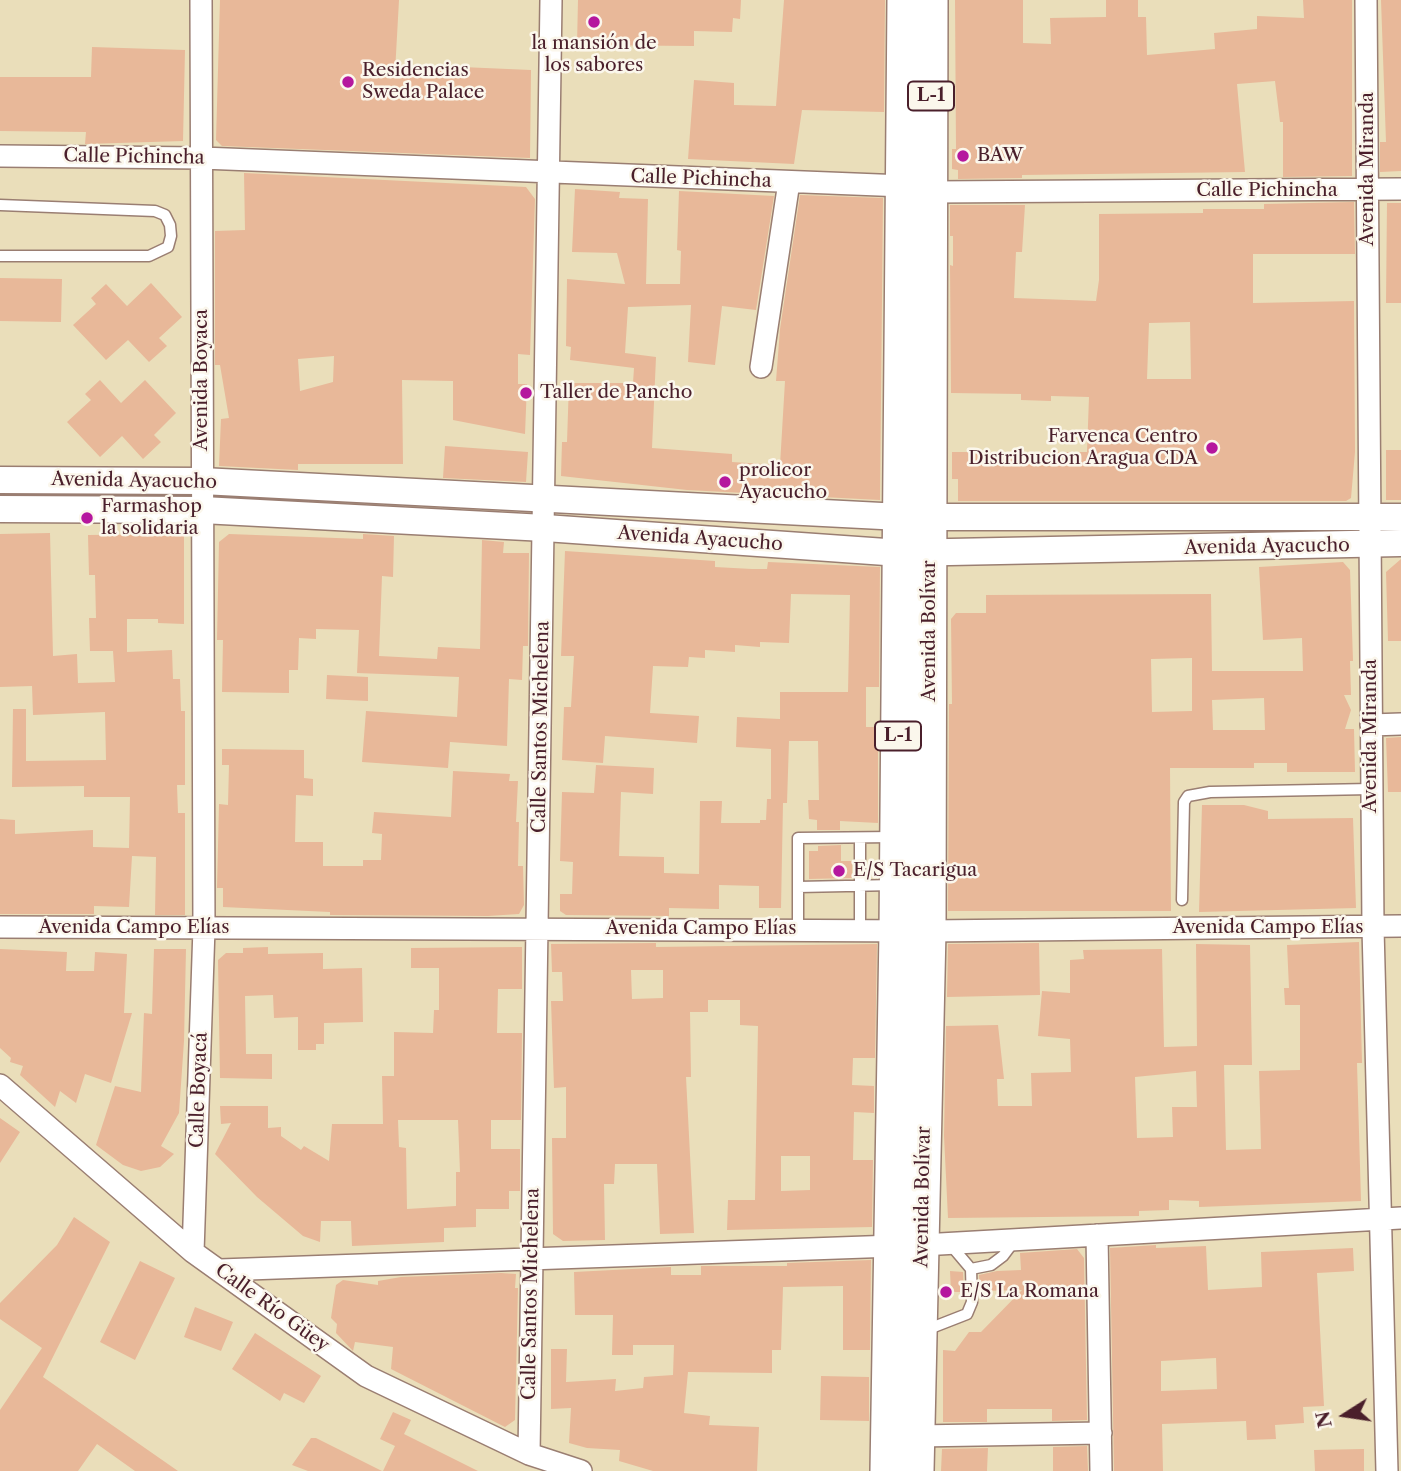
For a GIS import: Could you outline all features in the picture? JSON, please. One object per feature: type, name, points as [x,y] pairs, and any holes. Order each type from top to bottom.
[{"type":"main road","name":"Avenida Bolívar","points":[[904,0],[918,189]]},
{"type":"main road","name":"Avenida Bolívar","points":[[887,1471],[889,1244],[913,931],[918,189],[931,0]]},
{"type":"main road","name":"Avenida Bolívar","points":[[915,553],[897,837],[897,885],[913,931],[935,1244],[920,1332],[917,1471]]},
{"type":"street","name":"Avenida Boyaca","points":[[201,0],[204,928]]},
{"type":"street","name":"Calle Santos Michelena","points":[[528,1454],[545,528],[551,0]]},
{"type":"street","name":"Avenida Miranda","points":[[1366,0],[1373,928],[1390,1218],[1387,1471]]},
{"type":"street","name":"Calle Pichincha","points":[[0,156],[202,158],[918,189],[1401,189]]},
{"type":"street","points":[[761,367],[789,182]]},
{"type":"street","name":"Avenida Ayacucho","points":[[0,480],[202,481],[916,517],[1369,532],[1401,543]]},
{"type":"street","name":"Avenida Ayacucho","points":[[0,509],[202,510],[545,528],[915,553],[1369,532],[1401,517]]},
{"type":"street","points":[[1371,725],[1401,724]]},
{"type":"street","name":"Avenida Campo Elías","points":[[0,927],[913,931],[1401,926]]},
{"type":"street","name":"Calle Boyacá","points":[[193,1252],[204,928]]},
{"type":"street","name":"Calle Río Güey","points":[[0,1085],[193,1252],[366,1376],[528,1454],[581,1471]]},
{"type":"street","points":[[219,1270],[935,1244],[1390,1218]]},
{"type":"street","points":[[1097,1235],[1101,1471]]},
{"type":"street","points":[[917,1436],[1101,1433]]},
{"type":"lane","points":[[0,205],[155,211],[165,215],[170,225],[170,236],[168,247],[149,256],[0,256]]},
{"type":"lane","points":[[1182,900],[1184,802],[1188,796],[1210,792],[1371,789]]},
{"type":"lane","points":[[798,929],[797,838],[897,837]]},
{"type":"lane","points":[[860,838],[860,930]]},
{"type":"lane","points":[[798,887],[897,885]]},
{"type":"lane","points":[[971,1269],[997,1261],[1015,1240]]},
{"type":"lane","points":[[935,1244],[971,1269]]},
{"type":"lane","points":[[920,1332],[967,1314],[972,1302],[971,1269]]},
{"type":"building","points":[[220,0],[399,0],[395,72],[439,73],[439,66],[531,70],[530,158],[222,146],[216,140]]},
{"type":"building","points":[[578,0],[741,0],[740,19],[733,18],[732,32],[694,31],[694,46],[577,45]]},
{"type":"building","points":[[784,0],[885,0],[884,112],[802,110],[794,164],[688,159],[694,80],[734,83],[734,105],[776,106]]},
{"type":"building","points":[[955,0],[1023,0],[1023,43],[1051,44],[1050,18],[1106,17],[1106,0],[1138,0],[1138,17],[1146,17],[1147,55],[1215,49],[1214,33],[1257,29],[1257,16],[1304,18],[1303,0],[1352,0],[1352,176],[1283,177],[1283,122],[1280,122],[1275,81],[1237,84],[1245,172],[1022,175],[1022,178],[958,179],[958,170],[952,169],[952,149],[956,149]]},
{"type":"building","points":[[1381,0],[1401,0],[1401,171],[1380,172],[1380,142],[1386,142]]},
{"type":"building","points":[[92,47],[185,50],[183,141],[85,144],[86,132],[0,131],[0,77],[91,77]]},
{"type":"building","points":[[244,173],[526,187],[535,199],[530,355],[518,354],[518,384],[527,384],[525,434],[453,420],[453,381],[402,380],[403,464],[298,464],[298,470],[219,466],[221,419],[229,418],[220,365],[215,365],[215,231],[245,230]],"holes":[[[334,356],[333,382],[300,391],[298,359]]]},
{"type":"building","points":[[575,189],[620,192],[619,198],[648,199],[646,284],[680,284],[681,251],[677,250],[679,191],[774,196],[756,310],[722,306],[715,365],[688,362],[691,305],[628,307],[625,353],[656,357],[652,448],[732,454],[732,462],[780,465],[785,381],[776,381],[780,329],[800,195],[883,198],[880,500],[687,490],[561,476],[562,442],[567,442],[569,383],[633,383],[634,368],[570,360],[571,347],[566,346],[567,279],[625,284],[617,253],[572,252]]},
{"type":"building","points":[[1354,202],[1355,254],[1253,254],[1253,303],[1354,301],[1355,452],[1351,498],[1346,501],[958,501],[958,479],[952,479],[952,452],[1087,452],[1089,397],[1051,396],[1051,401],[1021,400],[1021,394],[951,393],[950,265],[953,266],[953,236],[950,236],[950,205],[1025,205],[1022,252],[1016,252],[1014,298],[1096,301],[1099,280],[1099,214],[1203,213],[1203,209],[1264,209],[1264,204]],"holes":[[[1190,322],[1191,379],[1147,379],[1149,323]]]},
{"type":"building","points":[[1387,203],[1401,203],[1401,303],[1386,303]]},
{"type":"building","points":[[0,278],[62,279],[61,322],[0,321]]},
{"type":"building","points":[[151,283],[182,317],[159,338],[167,346],[149,362],[128,340],[106,360],[73,325],[96,304],[91,298],[106,284],[127,306]]},
{"type":"building","points":[[100,380],[121,403],[145,380],[176,413],[154,435],[161,442],[143,459],[122,436],[100,457],[67,422],[91,400],[85,394]]},
{"type":"building","points":[[445,446],[528,452],[526,482],[443,478]]},
{"type":"building","points":[[1386,450],[1401,450],[1401,500],[1386,500]]},
{"type":"building","points":[[50,533],[53,656],[77,654],[78,683],[115,682],[113,651],[90,651],[89,618],[96,618],[95,575],[89,575],[88,535],[184,534],[184,624],[158,623],[158,619],[127,619],[127,652],[172,650],[173,679],[180,679],[181,711],[185,711],[185,785],[177,785],[178,813],[185,813],[185,915],[155,915],[156,857],[132,856],[129,907],[94,906],[94,914],[0,914],[0,819],[15,820],[15,834],[93,830],[93,847],[129,848],[130,797],[84,797],[84,786],[12,787],[13,709],[26,709],[26,761],[106,760],[105,712],[33,715],[32,686],[0,687],[0,534]]},
{"type":"building","points":[[229,534],[363,539],[363,534],[394,536],[393,577],[382,576],[379,656],[437,659],[438,647],[480,649],[482,540],[504,542],[503,553],[529,553],[528,646],[523,646],[522,680],[509,679],[507,746],[450,742],[448,768],[362,762],[366,711],[457,717],[459,677],[357,673],[359,630],[316,629],[316,639],[299,638],[298,670],[289,670],[289,693],[222,692],[223,640],[217,640],[219,542]]},
{"type":"building","points":[[565,551],[715,561],[715,567],[752,569],[767,569],[768,562],[880,567],[879,687],[866,687],[866,727],[878,727],[878,823],[840,821],[840,830],[817,830],[817,820],[809,819],[808,800],[819,800],[818,741],[789,741],[787,803],[783,803],[781,908],[759,908],[759,886],[719,885],[719,909],[669,908],[669,916],[566,915],[560,911],[560,894],[572,894],[573,862],[560,861],[562,792],[594,793],[596,765],[654,768],[653,794],[621,792],[619,856],[664,857],[664,873],[699,874],[700,801],[722,801],[721,823],[760,823],[760,820],[766,820],[767,799],[771,799],[771,749],[736,747],[737,717],[780,719],[780,692],[848,692],[850,595],[791,594],[789,643],[760,642],[760,647],[735,645],[735,652],[705,650],[705,658],[689,657],[688,667],[653,666],[650,713],[699,716],[697,743],[605,736],[603,763],[562,760],[564,707],[571,707],[574,656],[561,656]]},
{"type":"building","points":[[1401,559],[1401,641],[1388,641],[1386,572]]},
{"type":"building","points":[[1343,562],[1350,570],[1353,661],[1350,661],[1351,695],[1344,695],[1351,710],[1345,729],[1354,729],[1355,772],[1287,772],[1287,763],[1254,763],[1254,768],[1170,768],[1171,911],[948,911],[951,619],[956,613],[986,613],[986,595],[1211,594],[1212,671],[1303,671],[1302,638],[1263,640],[1259,567]],"holes":[[[1192,658],[1192,711],[1152,712],[1151,659]],[[1264,698],[1265,730],[1213,730],[1212,700]]]},
{"type":"building","points":[[327,675],[368,677],[368,701],[326,699]]},
{"type":"building","points":[[1401,737],[1401,792],[1388,792],[1386,738]]},
{"type":"building","points":[[222,749],[304,750],[304,778],[313,779],[313,796],[296,795],[295,842],[323,842],[323,866],[363,866],[363,860],[381,860],[382,834],[372,833],[374,812],[451,817],[453,771],[510,774],[509,781],[518,781],[518,866],[523,866],[524,905],[519,914],[488,916],[330,915],[330,912],[223,907],[223,888],[217,888],[219,804],[228,805],[229,765],[222,765]]},
{"type":"building","points":[[1202,805],[1244,805],[1268,811],[1268,819],[1353,818],[1356,908],[1199,912]]},
{"type":"building","points":[[841,845],[841,861],[852,861],[852,878],[809,879],[809,851],[818,851],[818,846]]},
{"type":"building","points":[[1359,942],[1362,1063],[1357,1063],[1361,1201],[1199,1207],[1199,1201],[1169,1200],[1169,1210],[1139,1211],[1139,1216],[948,1218],[944,1136],[946,1026],[998,1025],[1004,1079],[997,1079],[998,1106],[1032,1106],[1031,1073],[1071,1072],[1070,1039],[1038,1036],[1042,991],[1070,993],[1070,960],[1084,959],[1083,950],[1162,949],[1164,1047],[1197,1046],[1196,944],[1250,945],[1252,1065],[1224,1065],[1226,1150],[1261,1149],[1259,1071],[1300,1070],[1300,1005],[1285,1005],[1284,988],[1289,988],[1287,945]],"holes":[[[1196,1071],[1197,1107],[1172,1107],[1173,1137],[1137,1138],[1135,1077]]]},
{"type":"building","points":[[656,943],[656,947],[877,944],[875,1058],[853,1058],[852,1085],[874,1086],[874,1113],[854,1112],[853,1160],[873,1160],[872,1227],[727,1230],[728,1200],[755,1200],[758,1026],[740,1025],[740,1000],[708,1000],[708,1012],[690,1012],[691,1077],[686,1077],[694,1233],[660,1234],[657,1164],[615,1164],[614,1184],[604,1184],[605,1240],[563,1241],[553,1234],[552,1138],[566,1138],[566,1087],[554,1088],[551,1001],[563,1001],[562,972],[552,972],[551,944]],"holes":[[[631,970],[663,970],[663,998],[632,999]],[[781,1156],[810,1156],[810,1190],[781,1191]]]},
{"type":"building","points":[[1039,943],[1040,995],[947,997],[948,944]]},
{"type":"building","points":[[268,947],[268,954],[323,953],[323,969],[362,968],[363,1022],[324,1023],[324,1044],[316,1044],[316,1050],[298,1050],[298,1017],[274,1018],[273,995],[245,996],[246,1054],[272,1054],[272,1079],[220,1078],[218,960],[226,953],[243,953],[243,948]]},
{"type":"building","points":[[522,947],[522,989],[498,989],[497,1033],[522,1033],[521,1120],[491,1120],[491,1149],[520,1149],[520,1191],[509,1191],[509,1209],[476,1209],[476,1227],[444,1228],[444,1242],[352,1246],[351,1221],[321,1221],[320,1242],[303,1236],[257,1197],[215,1154],[231,1123],[221,1124],[220,1106],[268,1106],[268,1128],[281,1127],[281,1136],[301,1150],[304,1146],[329,1161],[332,1124],[383,1124],[382,1076],[394,1076],[394,1032],[433,1033],[434,1010],[439,1010],[439,968],[411,968],[411,948]],"holes":[[[398,1120],[458,1120],[460,1172],[456,1172],[456,1206],[407,1209],[406,1148],[399,1147]]]},
{"type":"building","points":[[0,949],[67,952],[66,971],[94,971],[95,952],[127,954],[124,1013],[132,1013],[111,1083],[85,1074],[76,1103],[60,1091],[55,1107],[20,1075],[23,1066],[10,1062],[11,1058],[0,1048]]},
{"type":"building","points":[[154,949],[186,949],[184,1041],[179,1113],[161,1146],[174,1154],[160,1167],[141,1171],[123,1165],[96,1145],[115,1086],[141,1092],[144,1013],[152,1014]]},
{"type":"building","points":[[0,1118],[20,1132],[0,1163]]},
{"type":"building","points":[[74,1217],[110,1242],[43,1377],[178,1471],[135,1471],[97,1444],[78,1471],[0,1471],[0,1410],[42,1348],[0,1319],[0,1303],[57,1245]]},
{"type":"building","points":[[1206,1246],[1208,1290],[1262,1287],[1261,1252],[1353,1248],[1354,1271],[1317,1273],[1324,1406],[1303,1407],[1304,1423],[1275,1425],[1276,1439],[1247,1440],[1246,1421],[1162,1424],[1163,1471],[1114,1471],[1110,1248]],"holes":[[[1216,1358],[1217,1389],[1161,1391],[1161,1361]]]},
{"type":"building","points":[[1077,1249],[1084,1258],[1087,1420],[1052,1421],[1052,1409],[987,1409],[987,1422],[943,1422],[943,1350],[955,1351],[969,1332],[981,1332],[1022,1290],[980,1291],[979,1275],[1021,1270],[1020,1253]]},
{"type":"building","points":[[871,1260],[870,1350],[843,1350],[843,1286],[783,1287],[781,1350],[772,1350],[772,1373],[688,1372],[684,1413],[710,1416],[709,1425],[759,1427],[757,1471],[653,1471],[619,1461],[620,1450],[587,1448],[569,1443],[571,1408],[551,1409],[551,1349],[567,1349],[566,1382],[616,1379],[615,1391],[643,1388],[644,1377],[673,1375],[674,1345],[633,1345],[633,1355],[612,1355],[613,1315],[575,1315],[574,1272],[671,1267],[671,1275],[701,1275],[701,1266],[787,1266],[787,1263]]},
{"type":"building","points":[[140,1261],[175,1278],[135,1360],[100,1342]]},
{"type":"building","points":[[950,1271],[963,1272],[964,1292],[951,1292]]},
{"type":"building","points":[[516,1274],[515,1288],[518,1288],[515,1420],[505,1427],[391,1369],[393,1347],[355,1342],[353,1351],[336,1333],[337,1324],[331,1318],[336,1285],[343,1280],[378,1285],[378,1281],[401,1277]]},
{"type":"building","points":[[195,1307],[233,1322],[221,1351],[184,1337]]},
{"type":"building","points":[[255,1333],[321,1376],[304,1403],[284,1393],[280,1401],[232,1369]]},
{"type":"building","points":[[821,1376],[869,1377],[869,1421],[820,1420]]},
{"type":"building","points":[[393,1412],[411,1420],[404,1434],[478,1471],[383,1471],[395,1446],[380,1439]]},
{"type":"building","points":[[311,1438],[316,1438],[382,1471],[308,1471],[292,1465]]},
{"type":"building","points":[[1087,1446],[1088,1471],[1053,1471],[1053,1447]]},
{"type":"building","points":[[988,1448],[987,1471],[941,1471],[942,1449]]},
{"type":"building","points":[[1364,1449],[1364,1471],[1315,1471],[1314,1450]]},
{"type":"place","name":"la mansión de los sabores","points":[[594,22]]},
{"type":"place","name":"Residencias Sweda Palace","points":[[348,82]]},
{"type":"place","name":"BAW","points":[[963,156]]},
{"type":"place","name":"Taller de Pancho","points":[[526,393]]},
{"type":"place","name":"Farvenca Centro Distribucion Aragua CDA","points":[[1212,448]]},
{"type":"place","name":"prolicor Ayacucho","points":[[725,482]]},
{"type":"place","name":"Farmashop la solidaria","points":[[87,518]]},
{"type":"place","name":"E/S Tacarigua","points":[[839,871]]},
{"type":"place","name":"E/S La Romana","points":[[946,1292]]}]
